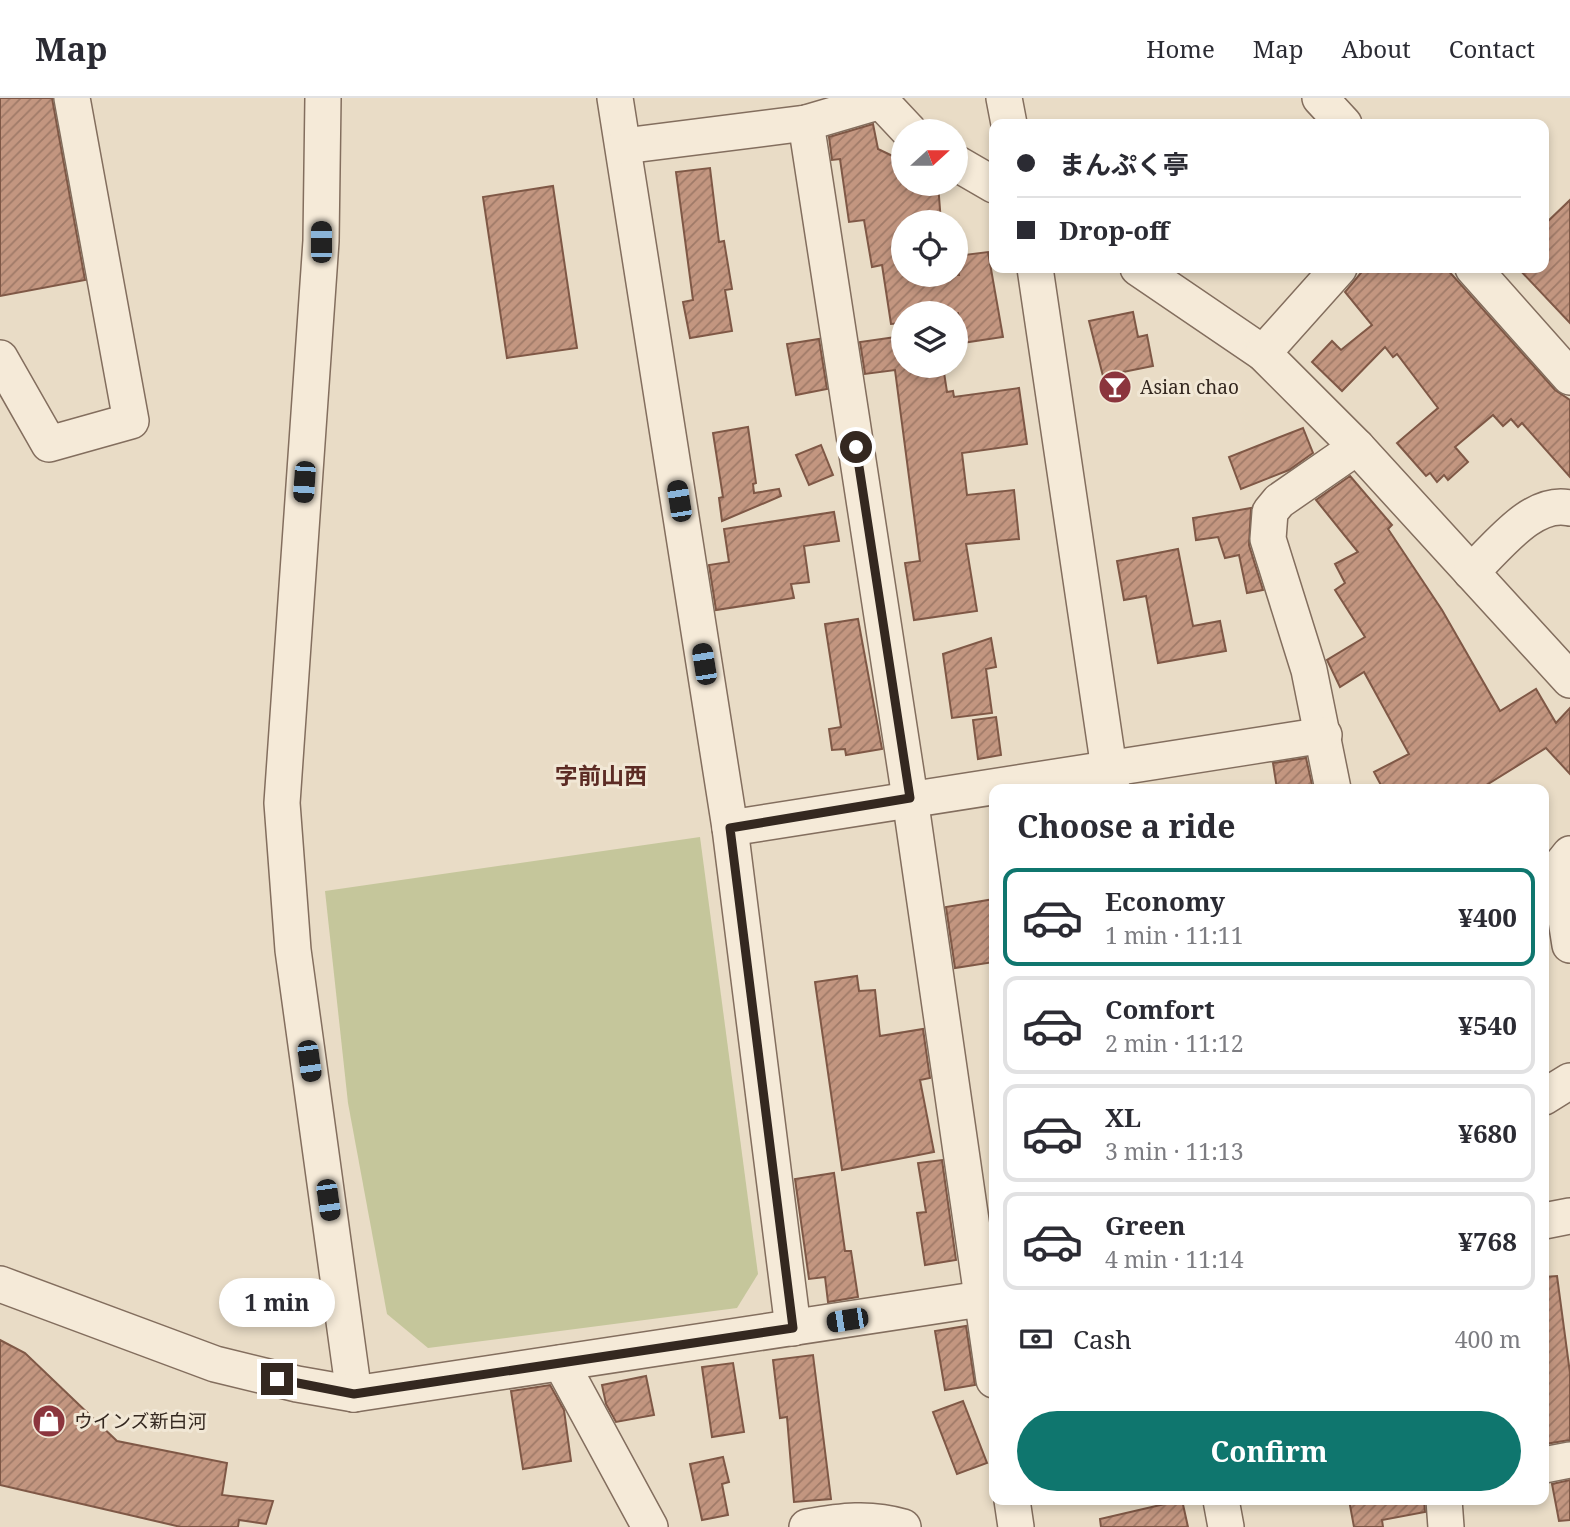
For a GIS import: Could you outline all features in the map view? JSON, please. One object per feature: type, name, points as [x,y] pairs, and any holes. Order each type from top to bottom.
[{"type":"street","points":[[0,358],[49,444],[131,421],[72,98]]},
{"type":"street","points":[[323,98],[321,242],[282,803],[293,950],[354,1394]]},
{"type":"street","points":[[615,98],[730,828],[793,1328]]},
{"type":"street","points":[[1004,98],[1008,119]]},
{"type":"street","points":[[1320,98],[1339,119]]},
{"type":"street","points":[[624,146],[806,122],[880,100],[898,119]]},
{"type":"street","points":[[0,1284],[215,1364],[354,1394],[988,1298],[806,122]]},
{"type":"street","points":[[968,170],[989,182]]},
{"type":"street","points":[[1036,273],[1110,778]]},
{"type":"street","points":[[1145,273],[1264,353],[1357,447],[1570,680]]},
{"type":"street","points":[[1264,353],[1335,273]]},
{"type":"street","points":[[1477,273],[1570,377]]},
{"type":"street","points":[[1332,784],[1309,670],[1268,539],[1270,512],[1279,501],[1357,447]]},
{"type":"street","points":[[1471,572],[1537,512],[1556,505],[1570,508]]},
{"type":"street","points":[[1050,784],[1110,778],[1324,734]]},
{"type":"street","points":[[730,828],[910,798],[989,790]]},
{"type":"street","points":[[1570,854],[1558,869],[1570,945]]},
{"type":"street","points":[[1549,1094],[1570,1081]]},
{"type":"street","points":[[1549,1220],[1570,1216]]},
{"type":"street","points":[[561,1363],[650,1527]]},
{"type":"street","points":[[1549,1464],[1570,1460]]},
{"type":"street","points":[[1013,1505],[1016,1527]]},
{"type":"street","points":[[1222,1505],[1226,1527]]},
{"type":"street","points":[[1444,1505],[1446,1527]]},
{"type":"street","points":[[807,1527],[852,1519],[884,1521],[903,1527]]},
{"type":"green space","points":[[700,837],[758,1274],[737,1308],[428,1348],[387,1314],[348,1103],[325,891]]},
{"type":"building","points":[[0,98],[52,98],[85,280],[0,296]]},
{"type":"building","points":[[873,124],[878,149],[891,155],[891,196],[939,196],[940,210],[891,210],[891,287],[968,287],[968,254],[988,252],[989,273],[992,273],[1003,337],[968,342],[968,301],[891,301],[891,324],[882,265],[872,267],[864,220],[849,222],[840,159],[832,160],[829,137]]},
{"type":"building","points":[[710,168],[719,242],[724,241],[732,289],[725,290],[732,331],[690,338],[683,302],[693,300],[676,172]]},
{"type":"building","points":[[553,186],[577,348],[507,358],[483,197]]},
{"type":"building","points":[[1570,200],[1570,323],[1523,273],[1549,273],[1549,220]]},
{"type":"building","points":[[1361,273],[1450,273],[1555,390],[1570,400],[1570,477],[1522,423],[1518,427],[1511,419],[1503,426],[1493,415],[1455,447],[1468,462],[1448,480],[1444,475],[1437,482],[1430,473],[1426,476],[1397,443],[1438,408],[1397,354],[1393,357],[1385,347],[1342,391],[1312,362],[1332,341],[1341,350],[1372,325],[1345,292]]},
{"type":"building","points":[[1133,312],[1138,337],[1147,335],[1153,366],[1103,376],[1089,321]]},
{"type":"building","points":[[891,338],[891,371],[865,374],[860,342]]},
{"type":"building","points":[[819,339],[827,389],[796,395],[787,344]]},
{"type":"building","points":[[896,378],[945,378],[947,392],[953,391],[954,397],[1019,388],[1027,444],[962,453],[967,495],[1014,490],[1019,539],[966,544],[977,611],[914,620],[905,563],[920,561]]},
{"type":"building","points":[[748,427],[756,483],[753,484],[754,493],[779,489],[781,496],[722,521],[719,498],[723,497],[713,433]]},
{"type":"building","points":[[1303,428],[1313,453],[1289,470],[1241,489],[1229,457]]},
{"type":"building","points":[[821,445],[833,475],[809,485],[796,455]]},
{"type":"building","points":[[1350,476],[1392,525],[1388,529],[1442,610],[1500,711],[1536,689],[1556,723],[1570,708],[1570,774],[1546,748],[1488,784],[1380,784],[1374,772],[1409,754],[1364,672],[1340,687],[1327,660],[1365,637],[1335,590],[1345,583],[1335,564],[1358,552],[1316,500]]},
{"type":"building","points":[[1251,508],[1249,545],[1263,590],[1247,593],[1239,555],[1225,558],[1218,537],[1196,540],[1193,518]]},
{"type":"building","points":[[834,512],[839,541],[804,546],[809,582],[791,584],[794,598],[716,610],[709,565],[729,562],[724,529]]},
{"type":"building","points":[[1178,549],[1193,626],[1220,621],[1226,651],[1158,663],[1146,596],[1124,600],[1117,561]]},
{"type":"building","points":[[858,619],[882,749],[846,755],[845,749],[832,750],[829,729],[841,727],[825,624]]},
{"type":"building","points":[[991,638],[996,667],[986,669],[992,713],[952,718],[943,654]]},
{"type":"building","points":[[996,717],[1001,755],[978,759],[973,720]]},
{"type":"building","points":[[1306,758],[1312,784],[1276,784],[1273,763]]},
{"type":"building","points":[[989,900],[989,963],[955,968],[946,907]]},
{"type":"building","points":[[857,976],[859,991],[875,990],[880,1036],[923,1029],[930,1078],[920,1080],[934,1152],[842,1170],[815,982]]},
{"type":"building","points":[[942,1160],[956,1260],[925,1265],[917,1213],[926,1212],[918,1163]]},
{"type":"building","points":[[834,1173],[845,1251],[851,1251],[858,1297],[828,1302],[825,1277],[809,1279],[795,1179]]},
{"type":"building","points":[[1557,1276],[1570,1373],[1570,1440],[1549,1443],[1549,1277]]},
{"type":"building","points":[[966,1326],[975,1385],[945,1390],[935,1331]]},
{"type":"building","name":"ウインズ新白河","points":[[0,1340],[25,1353],[117,1441],[227,1463],[222,1495],[273,1501],[266,1524],[239,1520],[238,1527],[181,1527],[0,1485]]},
{"type":"building","points":[[813,1355],[831,1499],[794,1502],[787,1417],[780,1418],[773,1360]]},
{"type":"building","points":[[733,1363],[744,1432],[712,1437],[702,1367]]},
{"type":"building","points":[[646,1376],[654,1415],[616,1422],[606,1404],[602,1385]]},
{"type":"building","points":[[550,1385],[564,1410],[571,1461],[523,1469],[511,1391]]},
{"type":"building","points":[[963,1401],[987,1463],[957,1474],[933,1412]]},
{"type":"building","points":[[723,1457],[729,1482],[722,1484],[728,1515],[702,1520],[690,1464]]},
{"type":"building","points":[[1570,1480],[1570,1520],[1559,1521],[1552,1484]]},
{"type":"building","points":[[1160,1505],[1183,1505],[1188,1527],[1101,1527],[1100,1519]]},
{"type":"building","points":[[1350,1505],[1424,1505],[1425,1512],[1382,1520],[1383,1527],[1354,1527]]},
{"type":"place","name":"Asian chao","points":[[1115,387]]},
{"type":"place","name":"ウインズ新白河","points":[[49,1421]]},
{"type":"district","name":"字前山西","points":[[601,775]]},
{"type":"route","points":[[277,1379],[354,1394],[793,1328],[730,828],[910,798],[856,447]]}]
